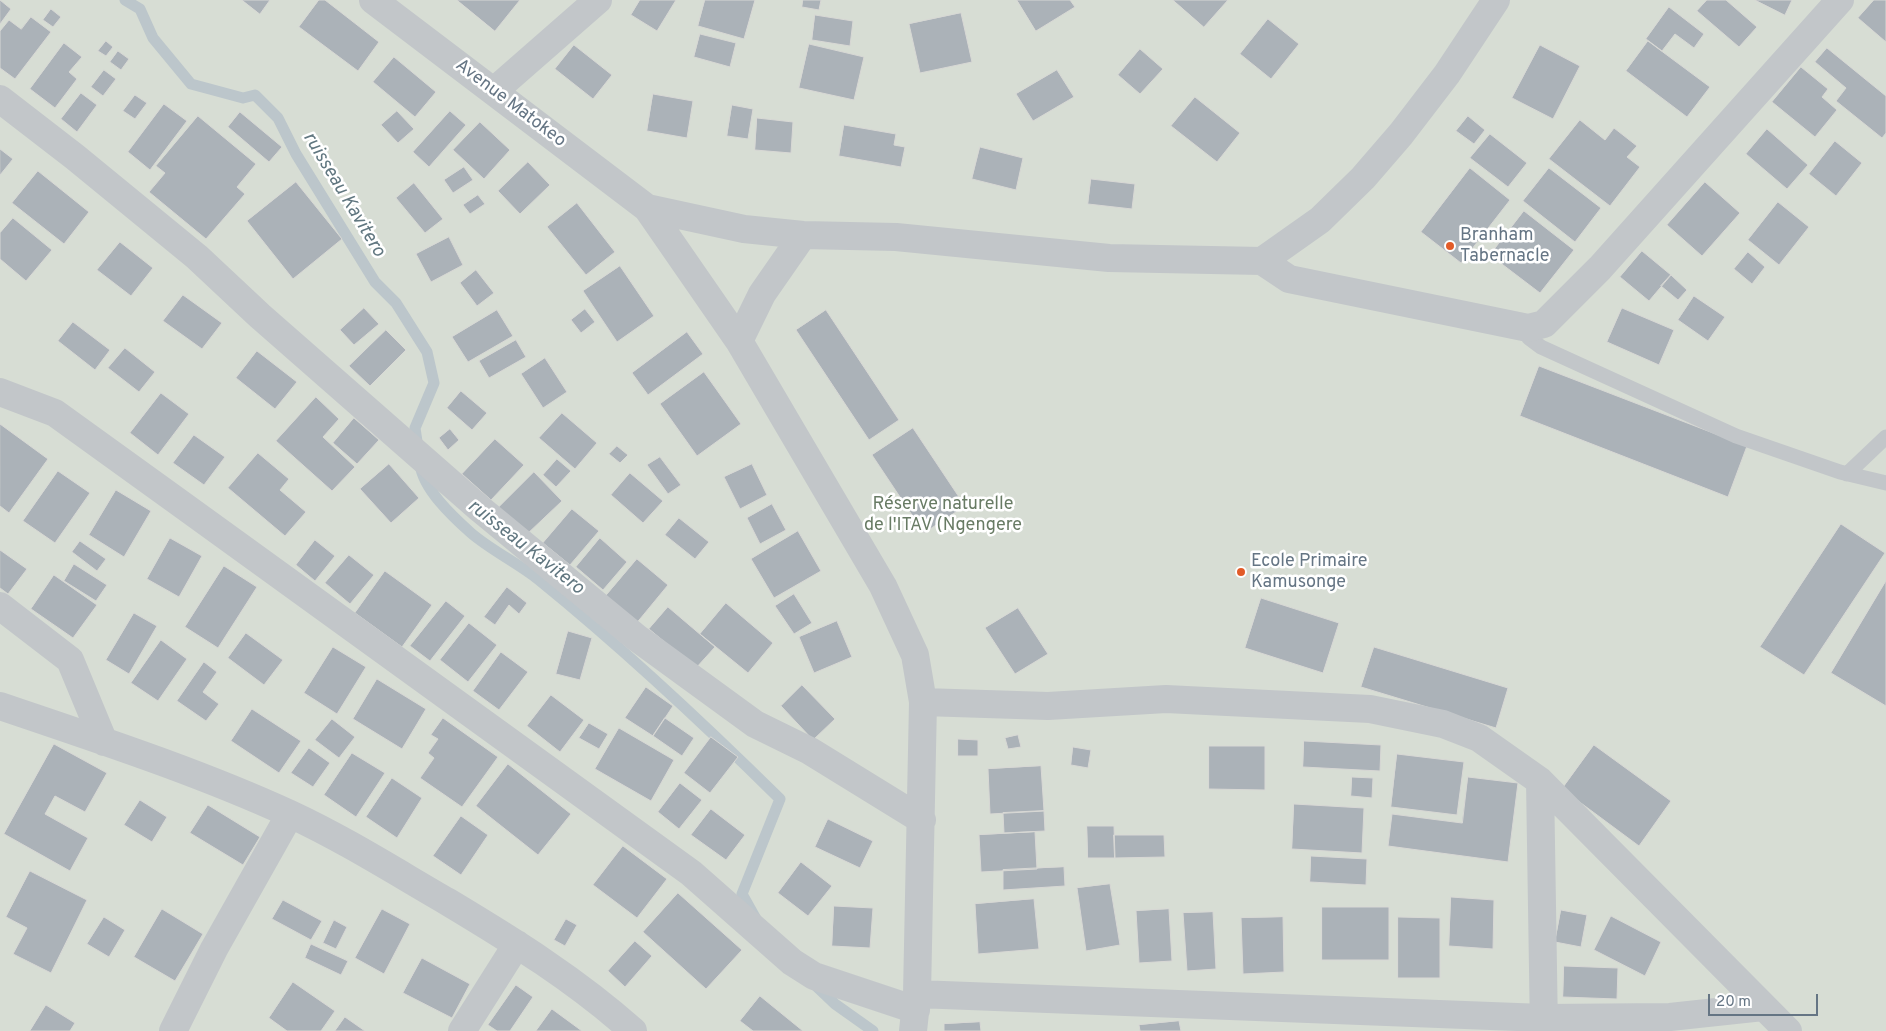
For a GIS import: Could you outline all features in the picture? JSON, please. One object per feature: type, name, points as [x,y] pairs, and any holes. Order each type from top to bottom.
[{"type":"street","name":"Avenue Matokeo","points":[[373,0],[648,208]]},
{"type":"street","points":[[494,91],[598,0]]},
{"type":"street","points":[[1262,261],[1320,220],[1363,178],[1401,134],[1447,74],[1496,0]]},
{"type":"street","points":[[648,208],[744,229],[803,235],[896,237],[1109,258],[1262,261],[1289,279],[1528,328],[1544,324],[1600,268],[1840,0]]},
{"type":"street","points":[[0,99],[75,157],[197,257],[260,316],[465,496],[636,638],[755,724],[810,752],[922,820]]},
{"type":"street","points":[[648,208],[739,341],[883,586],[915,655],[923,702],[922,820],[915,1011]]},
{"type":"street","points":[[739,341],[762,294],[803,235]]},
{"type":"street","points":[[0,392],[55,413],[691,873],[792,962],[814,976],[915,1011],[1544,1025],[1670,1017],[1763,1006]]},
{"type":"street","points":[[0,606],[70,660],[104,742]]},
{"type":"street","points":[[923,702],[1048,706],[1166,699],[1370,709],[1443,724],[1479,738],[1540,782],[1788,1031]]},
{"type":"street","points":[[0,706],[173,766],[290,814],[360,851],[517,944],[568,978],[633,1031]]},
{"type":"street","points":[[1540,782],[1544,1025]]},
{"type":"street","points":[[174,1031],[214,950],[290,814]]},
{"type":"street","points":[[462,1031],[517,944]]},
{"type":"lane","points":[[1528,328],[1529,338],[1541,347],[1736,436],[1847,474],[1886,483]]},
{"type":"lane","points":[[1847,474],[1886,438]]},
{"type":"green space","name":"Réserve naturelle de l'ITAV (Ngengere","points":[[0,0],[1886,0],[1886,1031],[0,1031]]},
{"type":"building","points":[[0,0],[11,9],[0,24]]},
{"type":"building","points":[[242,0],[270,0],[260,14]]},
{"type":"building","points":[[319,0],[325,0],[379,42],[358,71],[299,27]]},
{"type":"building","points":[[457,0],[520,0],[495,31]]},
{"type":"building","points":[[640,0],[676,0],[657,31],[631,15]]},
{"type":"building","points":[[705,0],[755,0],[744,39],[698,26]]},
{"type":"building","points":[[803,0],[821,0],[819,10],[802,7]]},
{"type":"building","points":[[1017,0],[1070,0],[1075,7],[1036,31]]},
{"type":"building","points":[[1173,0],[1228,0],[1204,27]]},
{"type":"building","points":[[1707,0],[1726,0],[1757,27],[1739,47],[1697,11]]},
{"type":"building","points":[[1755,0],[1792,0],[1785,15]]},
{"type":"building","points":[[1874,0],[1886,0],[1886,42],[1858,18]]},
{"type":"building","points":[[1669,7],[1704,34],[1694,48],[1675,34],[1662,51],[1646,39]]},
{"type":"building","points":[[51,9],[61,17],[53,27],[43,20]]},
{"type":"building","points":[[961,13],[972,62],[920,73],[909,24]]},
{"type":"building","points":[[815,15],[853,21],[850,46],[812,40]]},
{"type":"building","points":[[31,17],[51,32],[15,79],[0,68],[0,31],[9,20],[21,29]]},
{"type":"building","points":[[1268,19],[1299,44],[1271,79],[1240,54]]},
{"type":"building","points":[[700,34],[736,43],[730,67],[694,57]]},
{"type":"building","points":[[106,41],[113,47],[106,56],[98,51]]},
{"type":"building","points":[[1648,41],[1710,87],[1687,117],[1626,71]]},
{"type":"building","points":[[64,43],[82,57],[69,72],[77,79],[55,108],[30,89]]},
{"type":"building","points":[[809,44],[864,57],[854,100],[799,88]]},
{"type":"building","points":[[574,45],[612,75],[593,99],[555,69]]},
{"type":"building","points":[[1540,45],[1580,66],[1553,119],[1512,98]]},
{"type":"building","points":[[1827,48],[1886,96],[1886,133],[1882,138],[1836,101],[1846,88],[1815,62]]},
{"type":"building","points":[[1140,49],[1163,69],[1140,94],[1118,75]]},
{"type":"building","points":[[118,51],[129,59],[121,70],[110,62]]},
{"type":"building","points":[[394,57],[436,92],[415,117],[373,82]]},
{"type":"building","points":[[1801,67],[1828,89],[1822,97],[1837,110],[1815,137],[1772,102]]},
{"type":"building","points":[[104,70],[116,79],[103,96],[91,87]]},
{"type":"building","points":[[1057,70],[1074,97],[1033,121],[1016,94]]},
{"type":"building","points":[[81,93],[97,105],[77,132],[61,119]]},
{"type":"building","points":[[653,94],[693,101],[687,138],[647,131]]},
{"type":"building","points":[[135,95],[147,103],[135,119],[123,111]]},
{"type":"building","points":[[1195,97],[1240,133],[1217,162],[1171,126]]},
{"type":"building","points":[[164,104],[187,121],[150,170],[128,152]]},
{"type":"building","points":[[732,105],[753,109],[748,139],[727,136]]},
{"type":"building","points":[[397,111],[414,129],[398,143],[381,125]]},
{"type":"building","points":[[450,111],[466,125],[429,167],[413,152]]},
{"type":"building","points":[[240,112],[282,147],[269,162],[228,127]]},
{"type":"building","points":[[198,116],[256,164],[237,187],[245,194],[206,239],[149,192],[165,173],[156,166]]},
{"type":"building","points":[[1468,116],[1485,130],[1474,144],[1456,131]]},
{"type":"building","points":[[757,118],[793,122],[791,153],[755,150]]},
{"type":"building","points":[[1580,120],[1605,140],[1614,128],[1637,146],[1627,157],[1640,167],[1610,206],[1549,159]]},
{"type":"building","points":[[480,122],[510,150],[484,179],[453,150]]},
{"type":"building","points":[[844,125],[896,134],[894,145],[905,147],[901,167],[839,156]]},
{"type":"building","points":[[1767,129],[1808,165],[1787,189],[1746,154]]},
{"type":"building","points":[[1490,134],[1527,163],[1508,187],[1470,158]]},
{"type":"building","points":[[1835,141],[1862,163],[1836,196],[1809,174]]},
{"type":"building","points":[[980,147],[1023,158],[1016,190],[972,179]]},
{"type":"building","points":[[0,149],[13,159],[0,175]]},
{"type":"building","points":[[528,162],[550,185],[520,214],[498,191]]},
{"type":"building","points":[[464,167],[473,180],[453,193],[444,180]]},
{"type":"building","points":[[1470,168],[1510,200],[1461,263],[1421,232]]},
{"type":"building","points":[[1549,168],[1601,208],[1575,242],[1523,201]]},
{"type":"building","points":[[38,171],[89,212],[64,244],[12,203]]},
{"type":"building","points":[[1091,179],[1135,184],[1132,209],[1088,204]]},
{"type":"building","points":[[296,182],[342,239],[293,279],[247,221]]},
{"type":"building","points":[[1705,182],[1740,213],[1702,256],[1667,225]]},
{"type":"building","points":[[414,183],[443,219],[425,233],[396,198]]},
{"type":"building","points":[[478,195],[485,204],[470,214],[463,205]]},
{"type":"building","points":[[1778,202],[1809,227],[1779,265],[1748,240]]},
{"type":"building","points":[[577,203],[615,252],[586,275],[547,227]]},
{"type":"building","points":[[1524,211],[1574,250],[1540,293],[1490,255]]},
{"type":"building","points":[[13,218],[52,250],[26,281],[0,259],[0,233]]},
{"type":"building","points":[[449,237],[463,265],[431,282],[416,254]]},
{"type":"building","points":[[120,242],[153,268],[131,296],[97,270]]},
{"type":"building","points":[[1642,251],[1671,275],[1649,301],[1620,277]]},
{"type":"building","points":[[1748,252],[1765,267],[1752,284],[1734,269]]},
{"type":"building","points":[[620,266],[654,316],[617,342],[583,291]]},
{"type":"building","points":[[476,270],[494,293],[477,306],[460,283]]},
{"type":"building","points":[[1671,275],[1687,290],[1678,300],[1661,286]]},
{"type":"building","points":[[183,295],[222,323],[202,349],[163,321]]},
{"type":"building","points":[[1694,296],[1725,317],[1708,341],[1678,320]]},
{"type":"building","points":[[364,308],[379,324],[354,345],[340,330]]},
{"type":"building","points":[[1622,308],[1674,330],[1659,365],[1607,342]]},
{"type":"building","points":[[585,309],[595,322],[581,333],[571,320]]},
{"type":"building","points":[[497,310],[513,336],[468,362],[452,337]]},
{"type":"building","points":[[826,310],[899,420],[869,440],[796,330]]},
{"type":"building","points":[[73,322],[110,350],[95,370],[58,341]]},
{"type":"building","points":[[386,330],[406,350],[370,386],[349,366]]},
{"type":"building","points":[[687,332],[703,354],[648,395],[632,373]]},
{"type":"building","points":[[516,340],[526,357],[489,378],[479,361]]},
{"type":"building","points":[[125,348],[155,372],[139,392],[108,368]]},
{"type":"building","points":[[257,351],[297,382],[275,409],[236,378]]},
{"type":"building","points":[[545,358],[567,392],[543,408],[521,374]]},
{"type":"building","points":[[1539,366],[1747,446],[1728,497],[1520,416]]},
{"type":"building","points":[[704,372],[741,424],[697,456],[660,404]]},
{"type":"building","points":[[461,391],[487,413],[472,430],[447,408]]},
{"type":"building","points":[[161,393],[189,414],[158,455],[130,433]]},
{"type":"building","points":[[316,397],[339,419],[323,437],[355,467],[332,491],[276,441]]},
{"type":"building","points":[[562,413],[597,443],[575,469],[539,438]]},
{"type":"building","points":[[354,418],[379,440],[357,464],[333,443]]},
{"type":"building","points":[[0,424],[48,459],[9,513],[0,506]]},
{"type":"building","points":[[913,428],[965,506],[924,533],[872,455]]},
{"type":"building","points":[[450,429],[459,440],[448,450],[439,438]]},
{"type":"building","points":[[194,435],[225,457],[204,485],[173,463]]},
{"type":"building","points":[[495,439],[524,465],[491,500],[462,474]]},
{"type":"building","points":[[617,446],[628,455],[620,463],[609,454]]},
{"type":"building","points":[[258,453],[289,479],[280,490],[306,512],[285,536],[228,488]]},
{"type":"building","points":[[660,457],[681,485],[668,494],[647,465]]},
{"type":"building","points":[[557,459],[571,471],[556,487],[543,475]]},
{"type":"building","points":[[389,464],[419,498],[391,523],[360,489]]},
{"type":"building","points":[[752,464],[767,495],[740,509],[724,477]]},
{"type":"building","points":[[58,471],[90,493],[55,543],[23,521]]},
{"type":"building","points":[[534,472],[562,501],[525,536],[498,508]]},
{"type":"building","points":[[630,473],[663,501],[643,523],[611,495]]},
{"type":"building","points":[[116,490],[151,511],[124,557],[89,535]]},
{"type":"building","points":[[772,504],[786,530],[760,544],[747,518]]},
{"type":"building","points":[[572,509],[599,531],[570,565],[543,543]]},
{"type":"building","points":[[679,518],[709,542],[695,559],[665,535]]},
{"type":"building","points":[[1841,524],[1885,553],[1804,675],[1760,647]]},
{"type":"building","points":[[798,531],[821,571],[774,598],[751,559]]},
{"type":"building","points":[[170,538],[202,556],[179,597],[147,579]]},
{"type":"building","points":[[600,538],[627,562],[603,590],[576,567]]},
{"type":"building","points":[[315,540],[335,556],[315,581],[296,565]]},
{"type":"building","points":[[80,541],[106,559],[97,571],[72,552]]},
{"type":"building","points":[[0,550],[27,569],[8,594],[0,588]]},
{"type":"building","points":[[349,555],[374,575],[350,604],[325,583]]},
{"type":"building","points":[[637,559],[668,585],[635,625],[604,598]]},
{"type":"building","points":[[74,564],[107,585],[96,601],[64,581]]},
{"type":"building","points":[[224,566],[257,587],[218,648],[185,627]]},
{"type":"building","points":[[385,571],[432,605],[402,647],[355,613]]},
{"type":"building","points":[[54,575],[97,605],[73,638],[31,609]]},
{"type":"building","points":[[1886,581],[1886,706],[1831,673]]},
{"type":"building","points":[[507,587],[527,603],[519,614],[509,605],[495,625],[484,617]]},
{"type":"building","points":[[794,594],[812,623],[794,634],[775,606]]},
{"type":"building","points":[[1261,598],[1339,623],[1323,673],[1245,648]]},
{"type":"building","points":[[446,601],[465,616],[430,661],[410,646]]},
{"type":"building","points":[[726,603],[773,643],[748,673],[700,634]]},
{"type":"building","points":[[668,607],[715,647],[696,668],[649,629]]},
{"type":"building","points":[[1018,608],[1048,654],[1015,674],[985,628]]},
{"type":"building","points":[[134,613],[157,626],[129,674],[106,660]]},
{"type":"building","points":[[837,621],[852,657],[814,673],[799,637]]},
{"type":"building","points":[[469,623],[497,645],[468,682],[440,660]]},
{"type":"building","points":[[568,631],[592,638],[580,680],[556,674]]},
{"type":"building","points":[[246,633],[283,660],[264,685],[228,658]]},
{"type":"building","points":[[161,640],[187,659],[158,701],[131,683]]},
{"type":"building","points":[[333,647],[366,667],[337,714],[304,693]]},
{"type":"building","points":[[1374,647],[1508,688],[1496,728],[1361,687]]},
{"type":"building","points":[[501,652],[528,672],[499,710],[473,691]]},
{"type":"building","points":[[204,662],[217,672],[203,692],[219,704],[206,721],[177,701]]},
{"type":"building","points":[[377,679],[426,709],[402,749],[353,719]]},
{"type":"building","points":[[802,685],[835,719],[813,740],[781,706]]},
{"type":"building","points":[[646,687],[673,706],[653,736],[625,718]]},
{"type":"building","points":[[551,695],[584,720],[560,752],[527,726]]},
{"type":"building","points":[[252,709],[301,741],[279,773],[231,741]]},
{"type":"building","points":[[443,718],[498,757],[462,807],[420,778],[434,758],[428,753],[438,739],[431,735]]},
{"type":"building","points":[[665,718],[694,738],[682,756],[653,736]]},
{"type":"building","points":[[332,719],[355,737],[339,758],[315,740]]},
{"type":"building","points":[[589,723],[608,734],[599,749],[579,738]]},
{"type":"building","points":[[619,728],[674,760],[651,801],[595,769]]},
{"type":"building","points":[[1018,735],[1021,747],[1008,749],[1005,738]]},
{"type":"building","points":[[711,737],[738,757],[710,793],[684,773]]},
{"type":"building","points":[[958,739],[978,740],[978,756],[958,756]]},
{"type":"building","points":[[1304,741],[1381,745],[1380,771],[1303,767]]},
{"type":"building","points":[[54,744],[107,773],[85,812],[55,796],[45,814],[88,838],[70,871],[4,834]]},
{"type":"building","points":[[1594,745],[1671,801],[1639,846],[1562,789]]},
{"type":"building","points":[[1209,746],[1265,746],[1265,790],[1209,789]]},
{"type":"building","points":[[1073,747],[1091,750],[1088,768],[1071,765]]},
{"type":"building","points":[[309,748],[330,763],[313,787],[291,773]]},
{"type":"building","points":[[352,753],[385,773],[356,817],[324,795]]},
{"type":"building","points":[[1397,754],[1464,762],[1457,815],[1391,807]]},
{"type":"building","points":[[508,764],[571,814],[538,855],[476,806]]},
{"type":"building","points":[[1041,766],[1044,811],[990,814],[988,769]]},
{"type":"building","points":[[1352,777],[1373,778],[1372,798],[1351,796]]},
{"type":"building","points":[[1468,777],[1518,783],[1508,862],[1388,846],[1392,814],[1462,823]]},
{"type":"building","points":[[392,778],[422,798],[397,838],[366,817]]},
{"type":"building","points":[[680,783],[702,800],[679,829],[658,812]]},
{"type":"building","points":[[140,800],[167,817],[152,842],[124,825]]},
{"type":"building","points":[[1294,804],[1364,808],[1362,853],[1292,849]]},
{"type":"building","points":[[208,805],[260,837],[243,865],[190,833]]},
{"type":"building","points":[[711,809],[745,835],[726,860],[691,835]]},
{"type":"building","points":[[1044,811],[1045,831],[1004,833],[1003,813]]},
{"type":"building","points":[[461,816],[488,835],[461,875],[433,856]]},
{"type":"building","points":[[828,819],[873,841],[860,868],[815,847]]},
{"type":"building","points":[[1087,826],[1114,826],[1115,858],[1088,858]]},
{"type":"building","points":[[1035,832],[1037,869],[981,872],[979,835]]},
{"type":"building","points":[[1114,835],[1164,835],[1165,857],[1115,858]]},
{"type":"building","points":[[623,846],[667,879],[637,918],[593,885]]},
{"type":"building","points":[[1311,856],[1367,859],[1366,885],[1310,882]]},
{"type":"building","points":[[801,862],[832,886],[808,916],[778,893]]},
{"type":"building","points":[[1064,867],[1065,886],[1003,890],[1003,870]]},
{"type":"building","points":[[30,871],[87,900],[51,973],[13,954],[27,928],[6,917]]},
{"type":"building","points":[[1110,884],[1120,945],[1086,951],[1077,888]]},
{"type":"building","points":[[678,893],[742,950],[706,989],[643,932]]},
{"type":"building","points":[[1451,897],[1494,900],[1493,949],[1449,946]]},
{"type":"building","points":[[1034,899],[1039,949],[978,954],[975,904]]},
{"type":"building","points":[[283,900],[322,921],[311,940],[272,919]]},
{"type":"building","points":[[834,906],[873,908],[870,948],[832,946]]},
{"type":"building","points":[[1322,907],[1389,907],[1389,960],[1322,960]]},
{"type":"building","points":[[162,909],[203,934],[175,981],[134,957]]},
{"type":"building","points":[[382,909],[410,924],[384,974],[355,958]]},
{"type":"building","points":[[1169,909],[1172,961],[1139,963],[1136,911]]},
{"type":"building","points":[[1561,910],[1587,915],[1581,947],[1555,942]]},
{"type":"building","points":[[1213,912],[1216,969],[1187,971],[1183,913]]},
{"type":"building","points":[[1611,916],[1661,942],[1645,976],[1594,950]]},
{"type":"building","points":[[104,917],[125,930],[109,957],[87,944]]},
{"type":"building","points":[[1283,917],[1284,972],[1243,974],[1241,918]]},
{"type":"building","points":[[1398,917],[1440,918],[1440,978],[1398,978]]},
{"type":"building","points":[[566,919],[577,925],[565,946],[554,940]]},
{"type":"building","points":[[334,920],[347,927],[336,949],[323,943]]},
{"type":"building","points":[[635,941],[652,956],[625,987],[608,971]]},
{"type":"building","points":[[311,944],[348,961],[341,975],[305,958]]},
{"type":"building","points":[[422,958],[470,984],[452,1018],[403,993]]},
{"type":"building","points":[[1564,966],[1618,968],[1617,999],[1563,997]]},
{"type":"building","points":[[293,982],[335,1011],[321,1031],[287,1031],[269,1018]]},
{"type":"building","points":[[516,985],[533,997],[510,1031],[497,1031],[488,1025]]},
{"type":"building","points":[[760,996],[803,1031],[753,1031],[740,1021]]},
{"type":"building","points":[[46,1005],[75,1023],[70,1031],[30,1031]]},
{"type":"building","points":[[552,1009],[582,1031],[536,1031]]},
{"type":"building","points":[[345,1017],[365,1031],[335,1031]]},
{"type":"building","points":[[1179,1021],[1181,1031],[1140,1031],[1139,1025]]},
{"type":"building","points":[[980,1022],[981,1031],[944,1031],[944,1024]]},
{"type":"waterway","name":"ruisseau Kavitero","points":[[125,0],[140,9],[153,38],[191,84],[243,98],[255,95],[278,118],[296,154],[375,282],[396,303],[427,352],[434,383],[415,428],[418,448]]},
{"type":"waterway","name":"ruisseau Kavitero","points":[[420,464],[422,473],[432,492],[463,526],[488,546],[539,580],[602,633],[780,799],[742,894],[756,919]]},
{"type":"waterway","name":"ruisseau Kavitero","points":[[814,984],[835,1004],[873,1031]]},
{"type":"place","name":"Branham Tabernacle","points":[[1450,246]]},
{"type":"place","name":"Ecole Primaire Kamusonge","points":[[1241,572]]}]
